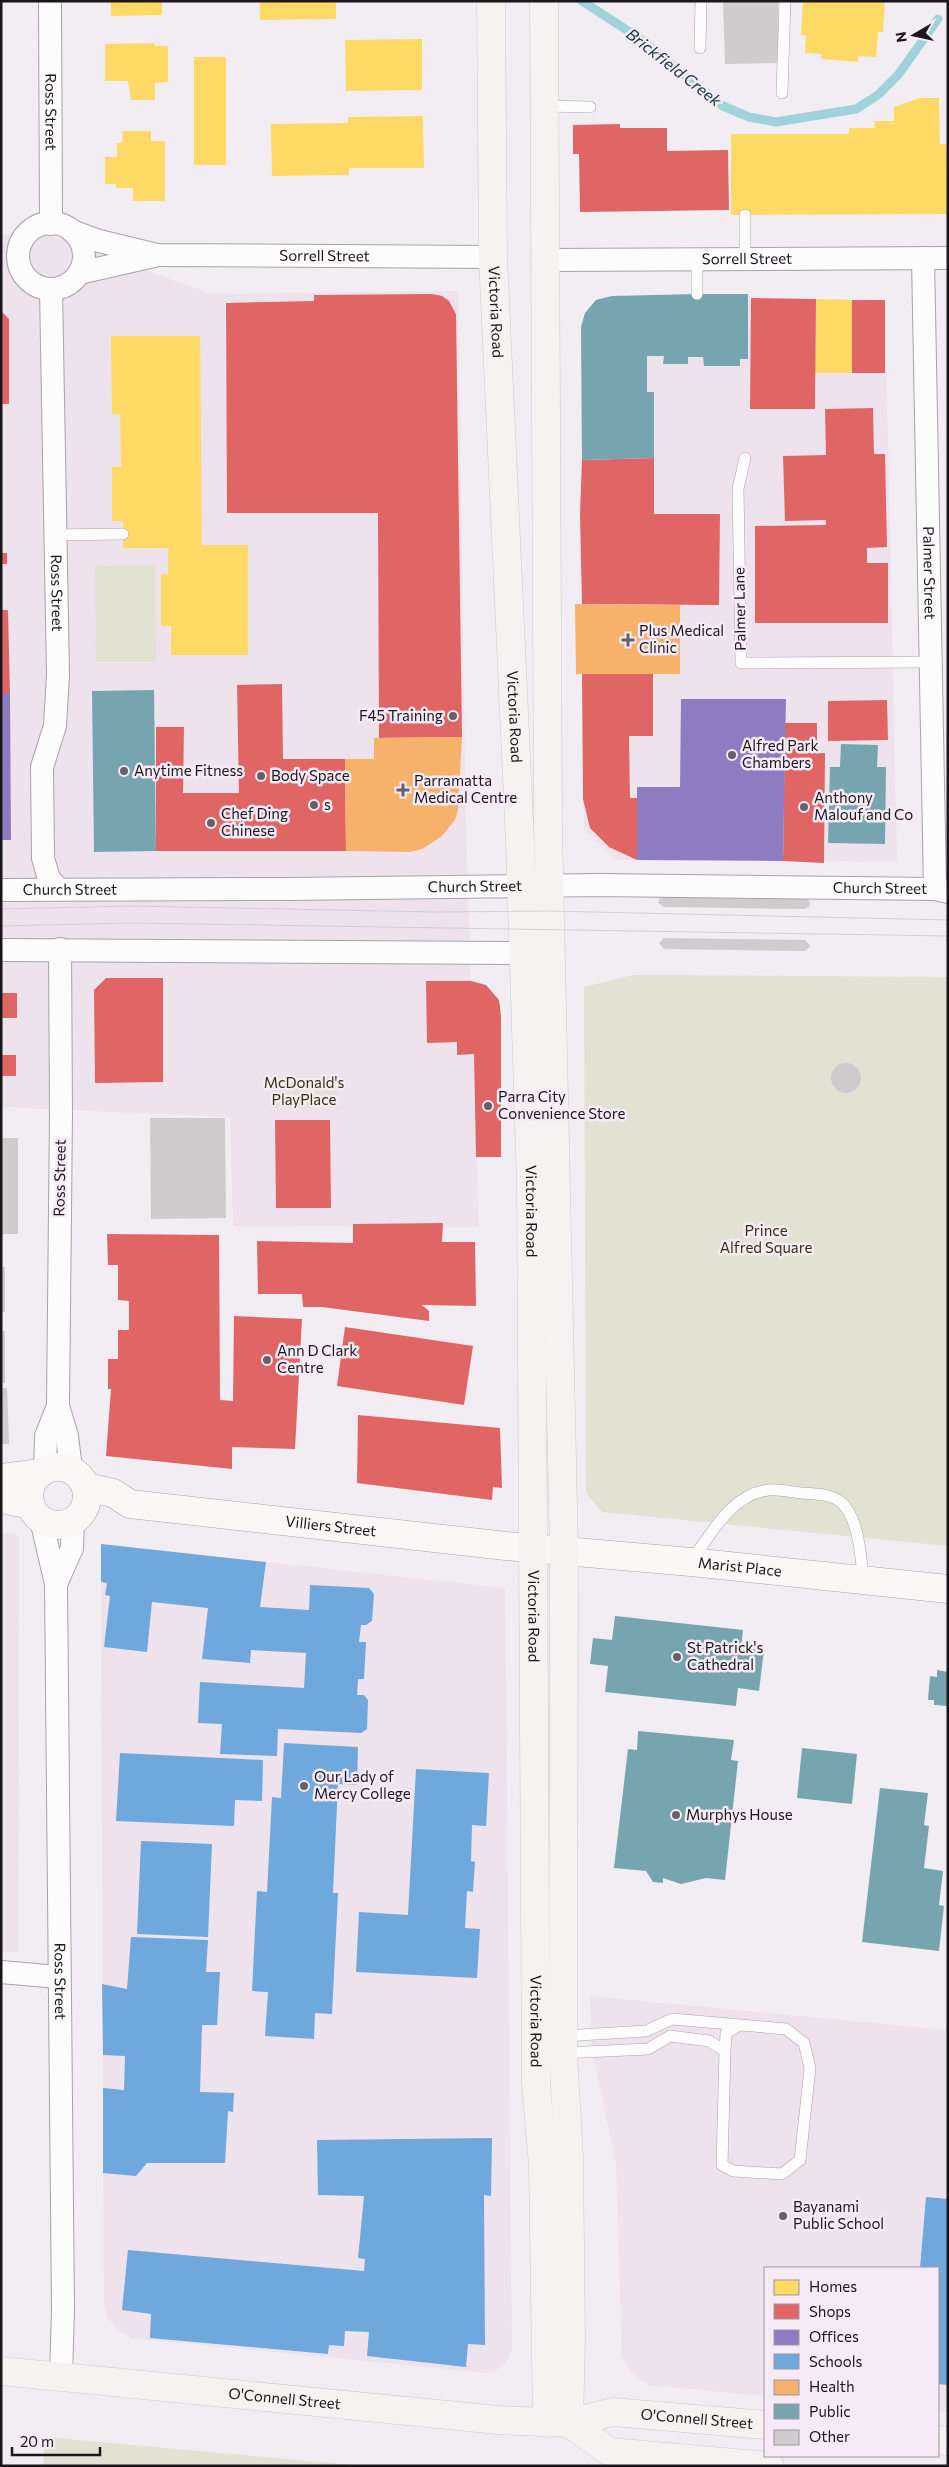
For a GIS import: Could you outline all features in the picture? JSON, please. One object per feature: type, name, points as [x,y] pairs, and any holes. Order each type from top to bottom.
[{"type":"main road","name":"Victoria Road","points":[[491,1],[493,258],[521,886],[531,1183],[536,2084],[543,2164],[558,2423]]},
{"type":"main road","name":"Victoria Road","points":[[544,1],[548,886],[564,1551],[563,2045],[569,2158],[571,2338],[558,2423]]},
{"type":"main road","name":"O'Connell Street","points":[[1,2371],[558,2423],[613,2412],[764,2425]]},
{"type":"main road","name":"O'Connell Street","points":[[558,2423],[610,2452],[770,2466]]},
{"type":"street","name":"Ross Street","points":[[50,1],[51,224]]},
{"type":"street","points":[[51,224],[62,226],[72,231],[79,240],[83,251],[83,262],[79,273],[72,282],[63,287],[51,289],[34,285],[28,280],[10,255],[32,229],[51,224]]},
{"type":"street","name":"Sorrell Street","points":[[72,231],[99,241],[158,255],[493,258]]},
{"type":"street","name":"Sorrell Street","points":[[79,273],[158,255]]},
{"type":"street","name":"Palmer Street","points":[[923,258],[930,662],[941,890]]},
{"type":"street","name":"Sorrell Street","points":[[546,260],[948,258]]},
{"type":"street","name":"Ross Street","points":[[51,289],[58,675],[55,726],[42,767],[43,858],[49,879],[58,888]]},
{"type":"street","name":"Church Street","points":[[1,890],[58,888],[288,889],[599,885],[941,890]]},
{"type":"street","name":"Ross Street","points":[[60,949],[61,1113],[58,1406],[46,1436],[66,1488]]},
{"type":"street","points":[[1,950],[523,953]]},
{"type":"street","points":[[1,1478],[66,1488]]},
{"type":"street","points":[[56,1584],[31,1488],[66,1488]]},
{"type":"street","points":[[1,1499],[36,1512],[51,1524],[62,1525],[66,1488]]},
{"type":"street","points":[[56,1584],[72,1548],[66,1488]]},
{"type":"street","name":"Villiers Street","points":[[66,1488],[117,1509],[130,1504],[533,1548]]},
{"type":"street","name":"Marist Place","points":[[533,1548],[691,1562],[948,1589]]},
{"type":"street","name":"Ross Street","points":[[56,1584],[58,1977],[63,2310],[61,2377]]},
{"type":"street","points":[[1,1972],[58,1977]]},
{"type":"lane","points":[[700,48],[701,1]]},
{"type":"lane","points":[[782,93],[786,1]]},
{"type":"lane","points":[[545,106],[590,107]]},
{"type":"lane","points":[[745,215],[745,259]]},
{"type":"lane","points":[[697,260],[697,294]]},
{"type":"lane","name":"Palmer Lane","points":[[745,458],[738,489],[741,663],[930,662]]},
{"type":"lane","points":[[54,535],[123,534]]},
{"type":"lane","points":[[691,1562],[727,1514],[744,1497],[770,1490],[822,1495],[842,1503],[849,1514],[854,1527],[864,1580]]},
{"type":"lane","points":[[563,2045],[646,2031],[672,2019],[786,2029],[804,2043],[810,2068],[800,2160],[782,2174],[733,2171],[722,2165],[726,2033],[740,2025]]},
{"type":"lane","points":[[563,2045],[648,2049],[670,2036],[709,2041],[725,2051]]},
{"type":"shaded area","points":[[1,234],[50,236],[212,294],[458,291],[466,837],[479,1227],[233,1226],[230,1117],[1,1107]]},
{"type":"shaded area","points":[[612,296],[885,300],[897,862],[616,860],[584,829],[581,327],[585,313],[596,300]]},
{"type":"shaded area","points":[[1,1533],[19,1535],[18,1952],[1,1951]]},
{"type":"shaded area","name":"Our Lady of Mercy College","points":[[101,1544],[505,1588],[512,2350],[506,2362],[497,2370],[486,2373],[132,2338],[117,2330],[108,2318],[104,2304]]},
{"type":"shaded area","name":"Bayanami Public School","points":[[590,1996],[948,2030],[948,2412],[939,2411],[939,2267],[764,2267],[764,2396],[648,2385],[632,2373],[622,2356],[616,2164],[592,2050]]},
{"type":"green space","points":[[155,565],[156,662],[96,662],[95,566]]},
{"type":"green space","name":"Prince Alfred Square","points":[[633,975],[948,977],[948,1546],[602,1512],[586,1493],[584,987]]},
{"type":"green space","name":"McDonald's PlayPlace","points":[[270,1076],[337,1076],[337,1108],[271,1108]]},
{"type":"green space","points":[[45,2437],[363,2466],[43,2466]]},
{"type":"building: Homes","points":[[111,1],[162,1],[162,15],[111,16]]},
{"type":"building: Homes","points":[[260,1],[336,1],[336,19],[260,20]]},
{"type":"building: Homes","points":[[803,1],[885,1],[883,32],[878,32],[876,57],[858,56],[858,62],[821,59],[822,54],[805,53],[806,35],[801,35]]},
{"type":"building: Homes","points":[[422,39],[422,90],[346,91],[345,40]]},
{"type":"building: Homes","points":[[155,43],[155,46],[168,46],[168,82],[155,83],[155,100],[131,100],[128,81],[105,81],[105,44]]},
{"type":"building: Homes","points":[[194,57],[226,57],[226,165],[194,165]]},
{"type":"building: Homes","points":[[920,98],[939,98],[940,144],[946,144],[948,214],[731,215],[731,134],[849,134],[849,128],[875,128],[874,121],[894,121],[894,107]]},
{"type":"building: Homes","points":[[423,116],[424,168],[349,168],[349,175],[272,176],[271,124],[348,123],[348,117]]},
{"type":"building: Homes","points":[[123,131],[151,131],[151,141],[165,141],[165,201],[133,201],[133,188],[116,188],[116,184],[105,184],[105,157],[117,157],[117,143],[122,143]]},
{"type":"building: Homes","points":[[816,299],[852,300],[852,373],[815,373]]},
{"type":"building: Homes","points":[[111,336],[200,336],[202,545],[248,545],[248,655],[171,655],[171,626],[161,626],[161,574],[168,574],[168,548],[123,548],[123,521],[112,521],[112,467],[121,467],[120,414],[112,415]]},
{"type":"building: Shops","points":[[620,124],[620,128],[667,128],[667,151],[728,150],[729,210],[580,212],[579,154],[573,154],[573,125]]},
{"type":"building: Shops","points":[[432,294],[442,296],[449,301],[456,314],[462,737],[379,738],[378,513],[227,513],[226,303],[314,301],[314,295]]},
{"type":"building: Shops","points":[[751,298],[816,299],[815,409],[750,409]]},
{"type":"building: Shops","points":[[852,300],[885,300],[885,373],[852,373]]},
{"type":"building: Shops","points":[[1,311],[9,319],[9,404],[1,404]]},
{"type":"building: Shops","points":[[873,408],[874,454],[885,454],[887,547],[867,548],[867,563],[888,563],[888,623],[755,623],[755,526],[826,525],[826,520],[785,521],[783,456],[826,455],[825,409]]},
{"type":"building: Shops","points":[[654,458],[654,514],[720,514],[719,605],[582,604],[580,514],[582,460]]},
{"type":"building: Shops","points":[[1,553],[7,553],[7,564],[1,564]]},
{"type":"building: Shops","points":[[1,610],[8,610],[10,693],[1,693]]},
{"type":"building: Shops","points":[[582,674],[653,674],[653,736],[629,736],[630,798],[637,798],[637,860],[609,847],[590,828],[583,799]]},
{"type":"building: Shops","points":[[282,684],[283,759],[345,759],[346,851],[156,851],[156,727],[184,727],[183,793],[239,793],[237,685]]},
{"type":"building: Shops","points":[[887,700],[888,740],[828,741],[828,701]]},
{"type":"building: Shops","name":"Anthony Malouf and Co","points":[[785,723],[817,723],[817,753],[825,753],[824,863],[783,861]]},
{"type":"building: Shops","points":[[106,978],[163,978],[163,1082],[95,1083],[94,990]]},
{"type":"building: Shops","points":[[426,981],[471,981],[486,985],[499,1000],[501,1016],[501,1157],[476,1157],[474,1054],[457,1055],[457,1042],[427,1043]]},
{"type":"building: Shops","points":[[1,993],[17,993],[17,1018],[1,1018]]},
{"type":"building: Shops","points":[[1,1055],[16,1055],[16,1076],[1,1076]]},
{"type":"building: Shops","points":[[275,1120],[330,1120],[331,1208],[276,1208]]},
{"type":"building: Shops","points":[[443,1223],[442,1242],[475,1242],[476,1306],[422,1305],[429,1311],[429,1321],[322,1307],[303,1307],[302,1294],[258,1294],[257,1241],[353,1243],[353,1224]]},
{"type":"building: Shops","points":[[107,1234],[219,1235],[220,1400],[233,1401],[234,1316],[302,1319],[295,1449],[232,1447],[232,1469],[106,1456],[111,1389],[108,1389],[108,1359],[118,1359],[118,1330],[129,1330],[129,1301],[118,1300],[118,1265],[108,1265]]},
{"type":"building: Shops","points":[[345,1327],[473,1346],[464,1405],[337,1386]]},
{"type":"building: Shops","points":[[358,1415],[500,1428],[502,1488],[493,1487],[492,1500],[357,1483]]},
{"type":"building: Offices","points":[[1,693],[10,693],[11,840],[1,840]]},
{"type":"building: Offices","name":"Alfred Park Chambers","points":[[681,699],[786,699],[783,861],[637,860],[637,787],[680,787]]},
{"type":"building: Schools","points":[[101,1544],[266,1562],[260,1607],[309,1610],[310,1585],[369,1588],[374,1594],[372,1621],[366,1625],[361,1625],[359,1642],[366,1642],[364,1679],[358,1679],[357,1695],[364,1695],[368,1700],[367,1729],[361,1733],[278,1729],[277,1756],[220,1754],[222,1724],[198,1723],[200,1682],[304,1688],[306,1653],[251,1650],[250,1663],[202,1659],[208,1608],[152,1602],[147,1652],[104,1647],[110,1596],[105,1595],[107,1583],[101,1582]]},
{"type":"building: Schools","points":[[284,1743],[358,1747],[357,1785],[338,1784],[333,1893],[338,1893],[332,2014],[315,2013],[314,2039],[265,2036],[268,1992],[252,1991],[257,1891],[267,1892],[272,1797],[281,1798]]},
{"type":"building: Schools","points":[[120,1753],[263,1760],[262,1801],[235,1800],[234,1826],[116,1821]]},
{"type":"building: Schools","points":[[416,1769],[489,1773],[486,1826],[472,1825],[471,1861],[475,1862],[473,1892],[467,1891],[465,1928],[480,1929],[477,1978],[356,1972],[359,1912],[408,1915]]},
{"type":"building: Schools","points":[[141,1841],[212,1844],[208,1937],[137,1934]]},
{"type":"building: Schools","points":[[131,1937],[208,1940],[206,1972],[220,1972],[217,2025],[202,2025],[200,2092],[234,2093],[233,2112],[228,2111],[225,2163],[147,2163],[136,2176],[103,2173],[103,2088],[124,2090],[125,2056],[103,2055],[102,1984],[127,1989]]},
{"type":"building: Schools","points":[[492,2138],[491,2196],[484,2195],[485,2345],[468,2344],[466,2367],[367,2356],[369,2332],[345,2331],[344,2346],[329,2345],[328,2354],[150,2338],[151,2314],[122,2310],[128,2250],[364,2271],[365,2259],[358,2258],[364,2196],[318,2195],[317,2140]]},
{"type":"building: Schools","points":[[926,2197],[948,2199],[948,2385],[939,2384],[939,2267],[920,2267]]},
{"type":"building: Health","name":"Plus Medical Clinic","points":[[575,604],[680,605],[680,674],[576,674]]},
{"type":"building: Health","name":"Parramatta Medical Centre","points":[[462,737],[458,810],[455,820],[441,837],[422,849],[410,852],[346,851],[345,759],[374,759],[374,738]]},
{"type":"building: Public","points":[[748,294],[748,359],[740,359],[740,366],[704,366],[703,357],[688,357],[688,364],[663,364],[664,356],[647,356],[647,392],[654,392],[654,458],[582,460],[581,327],[585,313],[596,300],[612,296]]},
{"type":"building: Public","name":"Anytime Fitness","points":[[154,690],[156,851],[94,852],[92,691]]},
{"type":"building: Public","points":[[841,744],[878,745],[877,767],[886,767],[885,844],[828,843],[830,767],[840,767]]},
{"type":"building: Public","name":"St Patrick's Cathedral","points":[[615,1616],[743,1630],[741,1648],[764,1650],[759,1691],[738,1688],[736,1706],[605,1692],[608,1666],[590,1664],[593,1638],[612,1640]]},
{"type":"building: Public","points":[[937,1670],[948,1672],[948,1706],[934,1705],[934,1700],[928,1700],[930,1676],[937,1677]]},
{"type":"building: Public","name":"Murphys House","points":[[638,1731],[734,1740],[731,1760],[738,1761],[725,1880],[706,1878],[681,1884],[663,1878],[663,1883],[653,1882],[646,1871],[614,1868],[628,1749],[637,1750]]},
{"type":"building: Public","points":[[802,1748],[857,1754],[852,1804],[797,1798]]},
{"type":"building: Public","points":[[880,1788],[928,1793],[924,1825],[929,1826],[924,1868],[943,1871],[939,1905],[944,1906],[939,1951],[862,1942]]},
{"type":"building: Other","points":[[723,1],[778,1],[779,63],[725,64]]},
{"type":"building: Other","points":[[660,897],[807,898],[810,902],[809,907],[805,909],[664,907],[658,903]]},
{"type":"building: Other","points":[[664,938],[805,940],[811,946],[805,951],[664,949],[659,943]]},
{"type":"building: Other","points":[[846,1063],[856,1068],[861,1078],[856,1088],[846,1093],[836,1088],[831,1078],[836,1068]]},
{"type":"building: Other","points":[[150,1118],[225,1118],[226,1218],[151,1219]]},
{"type":"building: Other","points":[[1,1138],[18,1138],[18,1234],[1,1234]]},
{"type":"building: Other","points":[[1,1267],[5,1267],[5,1312],[1,1312]]},
{"type":"building: Other","points":[[1,1331],[5,1331],[5,1383],[1,1383]]},
{"type":"building: Other","points":[[1,1388],[7,1388],[9,1444],[1,1444]]},
{"type":"waterway","name":"Brickfield Creek","points":[[582,1],[636,36],[723,106],[749,117],[776,122],[856,109],[878,95],[898,75],[938,19]]},
{"type":"tram line","points":[[1,909],[131,906],[435,912],[549,911],[948,920]]},
{"type":"tram line","points":[[1,926],[131,923],[948,936]]},
{"type":"place","name":"Plus Medical Clinic","points":[[628,640]]},
{"type":"place","name":"F45 Training","points":[[453,716]]},
{"type":"place","name":"Alfred Park Chambers","points":[[732,755]]},
{"type":"place","name":"Anytime Fitness","points":[[124,771]]},
{"type":"place","name":"Body Space","points":[[261,776]]},
{"type":"place","name":"Parramatta Medical Centre","points":[[403,790]]},
{"type":"place","name":"s","points":[[314,805]]},
{"type":"place","name":"Anthony Malouf and Co","points":[[804,807]]},
{"type":"place","name":"Chef Ding Chinese","points":[[211,823]]},
{"type":"place","name":"Parra City Convenience Store","points":[[488,1106]]},
{"type":"place","name":"Ann D Clark Centre","points":[[267,1360]]},
{"type":"place","name":"St Patrick's Cathedral","points":[[677,1657]]},
{"type":"place","name":"Our Lady of Mercy College","points":[[304,1786]]},
{"type":"place","name":"Murphys House","points":[[676,1815]]},
{"type":"place","name":"Bayanami Public School","points":[[783,2216]]}]
